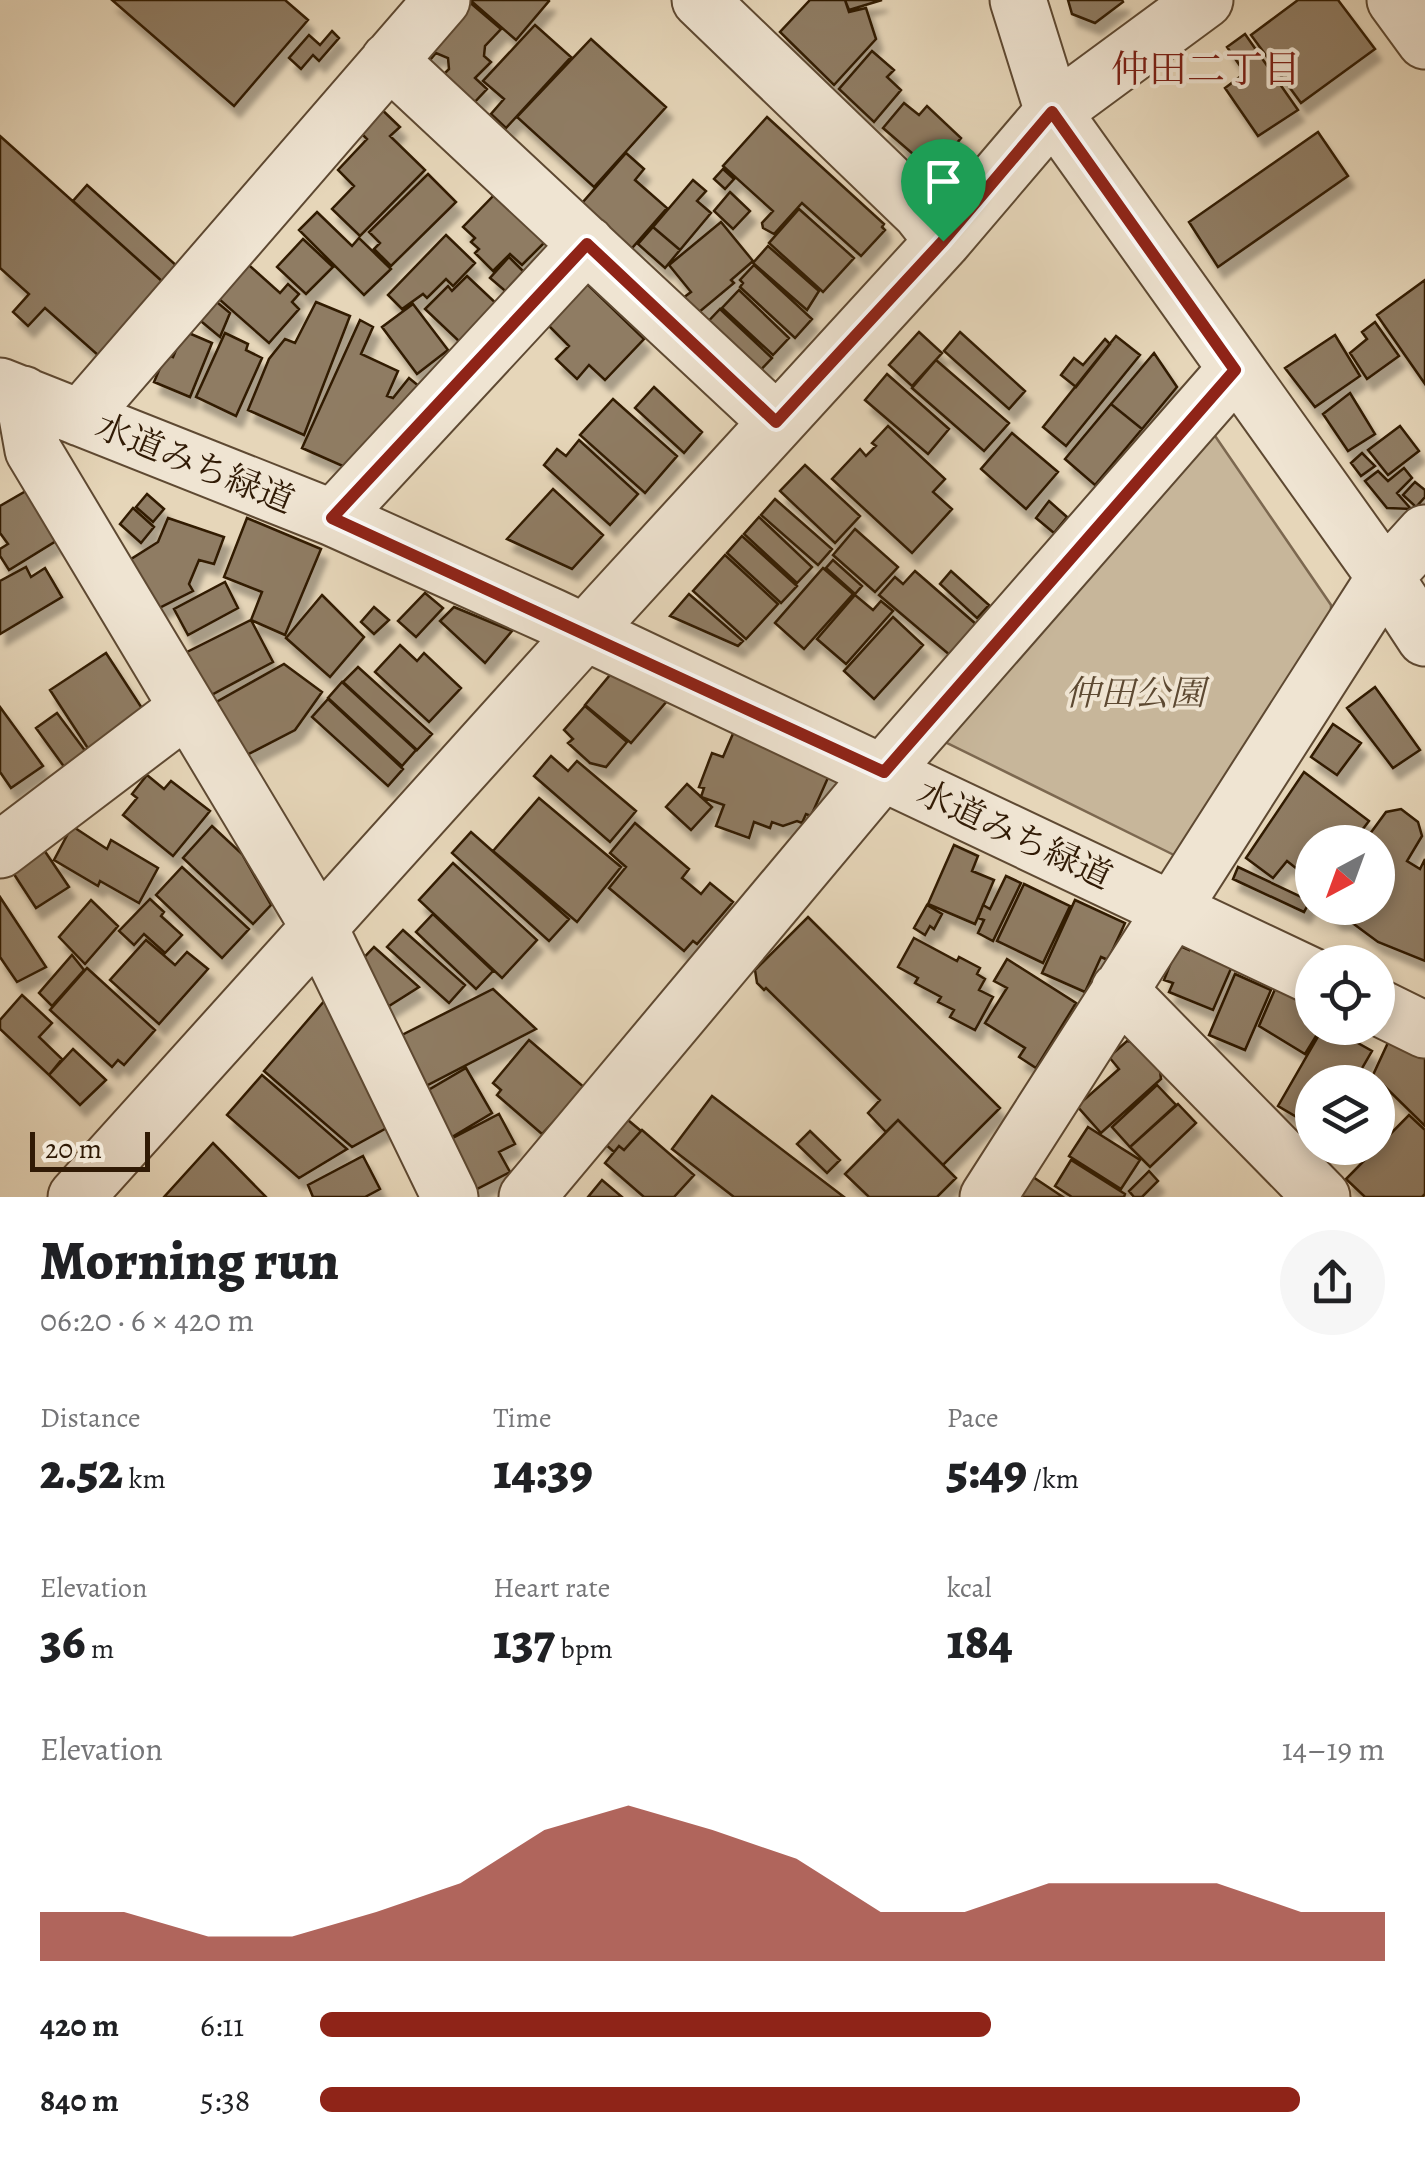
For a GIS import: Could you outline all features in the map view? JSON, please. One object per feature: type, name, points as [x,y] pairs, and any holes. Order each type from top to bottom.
[{"type":"street","points":[[80,418],[442,0]]},
{"type":"street","points":[[700,0],[920,212],[943,241]]},
{"type":"street","points":[[1018,0],[1052,112],[1425,638]]},
{"type":"street","points":[[76,1197],[943,241],[1052,112],[1204,0]]},
{"type":"street","points":[[1395,0],[1425,41]]},
{"type":"street","points":[[388,60],[776,422]]},
{"type":"street","points":[[332,518],[587,244]]},
{"type":"street","points":[[526,1197],[884,772],[1235,370]]},
{"type":"street","points":[[12,390],[16,460],[186,710],[320,927],[450,1197]]},
{"type":"street","name":"水道みち緑道","points":[[12,390],[332,518],[884,772],[1295,968]]},
{"type":"street","points":[[988,1197],[1385,577],[1425,533]]},
{"type":"street","points":[[0,850],[186,710]]},
{"type":"street","points":[[1120,990],[1322,1197]]},
{"type":"street","points":[[1395,1015],[1425,1030]]},
{"type":"green space","name":"仲田公園","points":[[1211,430],[1331,605],[1331,618],[1176,856],[935,737]]},
{"type":"building","points":[[112,0],[285,0],[308,20],[234,106]]},
{"type":"building","points":[[467,0],[501,29],[485,46],[484,56],[491,62],[475,78],[487,89],[471,106],[442,76],[449,69],[448,58],[436,53],[430,60],[421,53]]},
{"type":"building","points":[[470,0],[548,0],[549,1],[516,40]]},
{"type":"building","points":[[810,0],[845,0],[849,12],[866,8],[876,39],[834,85],[780,32]]},
{"type":"building","points":[[845,0],[882,0],[849,10]]},
{"type":"building","points":[[1068,0],[1123,2],[1095,23],[1072,14]]},
{"type":"building","points":[[1298,0],[1338,0],[1375,49],[1301,103],[1251,35]]},
{"type":"building","points":[[535,25],[571,57],[506,128],[491,114],[504,99],[483,81]]},
{"type":"building","points":[[332,31],[339,38],[319,61],[313,55],[301,69],[289,58],[309,35],[320,45]]},
{"type":"building","points":[[1245,34],[1298,110],[1258,136],[1225,88],[1245,73],[1227,47]]},
{"type":"building","points":[[591,39],[666,107],[594,187],[517,117]]},
{"type":"building","points":[[872,51],[894,70],[887,77],[901,90],[874,122],[839,89]]},
{"type":"building","points":[[904,103],[919,115],[927,106],[961,138],[938,166],[928,167],[883,128]]},
{"type":"building","points":[[376,104],[400,127],[390,136],[425,170],[360,236],[332,209],[354,186],[338,170],[367,139],[355,127]]},
{"type":"building","points":[[767,117],[884,224],[885,230],[861,256],[802,203],[774,234],[763,228],[762,223],[773,211],[723,166]]},
{"type":"building","points":[[1318,132],[1348,176],[1218,267],[1189,222]]},
{"type":"building","points":[[0,136],[164,283],[99,356],[45,308],[28,326],[13,312],[29,294],[0,268]]},
{"type":"building","points":[[626,153],[644,169],[635,180],[667,208],[626,255],[576,210]]},
{"type":"building","points":[[723,169],[734,179],[725,189],[714,179]]},
{"type":"building","points":[[428,174],[456,202],[391,266],[374,249],[380,243],[369,232]]},
{"type":"building","points":[[693,180],[706,191],[697,201],[711,213],[680,250],[653,227]]},
{"type":"building","points":[[87,185],[178,267],[164,283],[73,201]]},
{"type":"building","points":[[499,190],[548,239],[522,265],[510,254],[493,271],[475,253],[479,249],[471,242],[475,238],[463,227]]},
{"type":"building","points":[[730,192],[750,211],[733,229],[714,211]]},
{"type":"building","points":[[799,209],[854,258],[823,292],[769,243]]},
{"type":"building","points":[[317,212],[352,246],[359,238],[391,269],[364,295],[299,230]]},
{"type":"building","points":[[721,222],[753,261],[731,280],[734,283],[692,318],[679,301],[691,292],[669,265]]},
{"type":"building","points":[[653,227],[680,250],[665,268],[638,244]]},
{"type":"building","points":[[446,235],[475,263],[453,286],[446,279],[427,298],[423,294],[402,309],[388,295]]},
{"type":"building","points":[[303,239],[333,267],[306,294],[277,267]]},
{"type":"building","points":[[768,246],[819,291],[807,310],[753,263]]},
{"type":"building","points":[[509,257],[528,276],[510,295],[490,278]]},
{"type":"building","points":[[241,258],[280,293],[288,284],[299,294],[292,302],[299,309],[269,343],[211,292]]},
{"type":"building","points":[[754,265],[812,319],[795,338],[740,287],[740,280]]},
{"type":"building","points":[[467,276],[500,307],[463,345],[425,309],[448,286],[452,291]]},
{"type":"building","points":[[583,280],[644,339],[605,380],[589,365],[577,379],[556,359],[569,346],[544,321]]},
{"type":"building","points":[[1425,280],[1425,384],[1377,315]]},
{"type":"building","points":[[739,290],[789,338],[773,355],[722,308]]},
{"type":"building","points":[[212,298],[230,313],[220,337],[196,317]]},
{"type":"building","points":[[316,302],[350,316],[304,435],[248,410],[269,359],[285,339],[295,343]]},
{"type":"building","points":[[413,304],[448,350],[417,374],[382,327]]},
{"type":"building","points":[[720,309],[772,358],[753,378],[701,329]]},
{"type":"building","points":[[360,320],[373,327],[361,354],[398,371],[387,396],[393,398],[409,378],[426,392],[354,471],[302,448]]},
{"type":"building","points":[[1375,322],[1399,356],[1367,379],[1350,353],[1367,339],[1362,332]]},
{"type":"building","points":[[184,331],[212,343],[190,397],[154,382],[166,354],[173,357]]},
{"type":"building","points":[[919,332],[942,353],[912,386],[889,365]]},
{"type":"building","points":[[960,332],[1025,391],[1009,409],[944,351]]},
{"type":"building","points":[[225,333],[248,344],[246,350],[262,358],[236,416],[196,397]]},
{"type":"building","points":[[1335,335],[1360,376],[1315,407],[1285,368]]},
{"type":"building","points":[[1116,336],[1140,355],[1066,446],[1043,427]]},
{"type":"building","points":[[1105,339],[1110,344],[1076,387],[1061,375],[1074,358],[1083,365]]},
{"type":"building","points":[[1154,353],[1177,387],[1142,429],[1111,404]]},
{"type":"building","points":[[936,360],[1009,423],[984,451],[912,388]]},
{"type":"building","points":[[887,374],[949,429],[928,454],[865,400]]},
{"type":"building","points":[[654,387],[702,432],[684,453],[635,408]]},
{"type":"building","points":[[1350,393],[1375,434],[1348,451],[1323,414]]},
{"type":"building","points":[[613,399],[677,456],[645,493],[580,435]]},
{"type":"building","points":[[1111,404],[1142,429],[1095,485],[1065,459]]},
{"type":"building","points":[[888,426],[945,479],[933,492],[952,509],[912,553],[832,479],[860,449],[866,456]]},
{"type":"building","points":[[1400,426],[1419,451],[1388,475],[1368,450]]},
{"type":"building","points":[[1012,433],[1058,472],[1026,509],[981,469]]},
{"type":"building","points":[[579,440],[638,494],[610,525],[544,465],[557,449],[566,456]]},
{"type":"building","points":[[1362,453],[1375,466],[1361,476],[1351,463]]},
{"type":"building","points":[[805,465],[860,516],[835,543],[780,491]]},
{"type":"building","points":[[1404,468],[1412,478],[1397,493],[1411,509],[1387,508],[1365,481],[1378,471],[1388,481]]},
{"type":"building","points":[[1415,482],[1425,490],[1425,497],[1416,507],[1403,495]]},
{"type":"building","points":[[553,489],[603,535],[572,569],[507,539]]},
{"type":"building","points":[[26,491],[56,541],[9,570],[0,556],[0,549],[8,544],[0,533],[0,506]]},
{"type":"building","points":[[147,494],[164,509],[153,522],[136,507]]},
{"type":"building","points":[[775,499],[832,549],[818,565],[761,515]]},
{"type":"building","points":[[1049,501],[1067,517],[1054,533],[1036,518]]},
{"type":"building","points":[[133,508],[154,527],[141,543],[120,524]]},
{"type":"building","points":[[759,517],[812,567],[797,583],[744,534]]},
{"type":"building","points":[[168,518],[224,537],[214,564],[199,560],[189,584],[193,591],[157,609],[128,561],[158,542]]},
{"type":"building","points":[[247,518],[321,549],[285,635],[251,620],[262,592],[224,577]]},
{"type":"building","points":[[855,529],[898,567],[875,592],[833,555]]},
{"type":"building","points":[[742,536],[797,586],[781,603],[727,553]]},
{"type":"building","points":[[725,555],[778,604],[746,639],[693,591]]},
{"type":"building","points":[[833,560],[862,586],[855,594],[826,568]]},
{"type":"building","points":[[26,567],[31,577],[45,568],[62,597],[0,634],[0,581]]},
{"type":"building","points":[[823,568],[853,594],[804,649],[775,623]]},
{"type":"building","points":[[915,571],[977,625],[951,656],[879,595],[895,577],[903,584]]},
{"type":"building","points":[[951,571],[989,605],[977,618],[940,584]]},
{"type":"building","points":[[225,582],[238,608],[188,635],[174,609]]},
{"type":"building","points":[[425,593],[443,608],[416,637],[398,621]]},
{"type":"building","points":[[689,594],[743,641],[738,646],[670,616]]},
{"type":"building","points":[[322,595],[364,637],[330,677],[286,638]]},
{"type":"building","points":[[855,595],[873,610],[881,601],[893,611],[846,664],[817,639]]},
{"type":"building","points":[[374,607],[389,620],[374,634],[361,622]]},
{"type":"building","points":[[454,607],[512,631],[485,663],[440,621]]},
{"type":"building","points":[[893,617],[923,645],[874,699],[844,671]]},
{"type":"building","points":[[251,620],[273,662],[202,700],[179,656]]},
{"type":"building","points":[[400,645],[417,661],[424,653],[461,688],[429,722],[375,672]]},
{"type":"building","points":[[106,653],[147,716],[91,753],[50,690]]},
{"type":"building","points":[[284,664],[322,692],[295,730],[239,759],[211,705]]},
{"type":"building","points":[[358,667],[432,734],[417,750],[343,682]]},
{"type":"building","points":[[615,669],[667,701],[631,743],[585,705]]},
{"type":"building","points":[[342,682],[416,750],[402,766],[328,698]]},
{"type":"building","points":[[1375,687],[1420,750],[1393,768],[1347,708]]},
{"type":"building","points":[[328,699],[403,769],[388,786],[312,717]]},
{"type":"building","points":[[585,706],[627,742],[606,767],[590,763],[568,743],[573,739],[564,730]]},
{"type":"building","points":[[0,707],[43,766],[11,788],[0,772]]},
{"type":"building","points":[[57,713],[86,752],[65,768],[36,728]]},
{"type":"building","points":[[1333,724],[1361,743],[1337,775],[1311,757]]},
{"type":"building","points":[[735,729],[831,771],[811,816],[806,814],[802,823],[783,826],[772,822],[770,828],[754,822],[749,838],[716,826],[724,805],[701,797],[704,788],[699,787],[712,753],[723,757]]},
{"type":"building","points":[[551,756],[568,771],[577,761],[636,811],[610,842],[534,776]]},
{"type":"building","points":[[1304,772],[1369,821],[1366,825],[1295,825],[1295,867],[1287,861],[1273,878],[1246,858]]},
{"type":"building","points":[[147,775],[164,789],[171,781],[210,811],[173,856],[123,815],[137,798],[132,794]]},
{"type":"building","points":[[687,784],[712,807],[691,830],[666,807]]},
{"type":"building","points":[[539,798],[621,867],[577,922],[493,851]]},
{"type":"building","points":[[1401,809],[1418,822],[1422,836],[1407,861],[1420,869],[1425,859],[1425,961],[1395,949],[1395,945],[1378,942],[1355,925],[1395,925],[1395,825],[1376,825],[1386,812]]},
{"type":"building","points":[[635,823],[689,869],[682,878],[701,894],[710,883],[733,902],[697,944],[693,941],[684,951],[609,888],[626,867],[610,853]]},
{"type":"building","points":[[72,826],[107,849],[111,840],[158,868],[139,903],[100,881],[98,886],[54,860]]},
{"type":"building","points":[[212,826],[242,854],[271,905],[253,924],[183,858]]},
{"type":"building","points":[[471,832],[569,919],[549,941],[452,853]]},
{"type":"building","points":[[954,845],[978,856],[972,871],[994,880],[975,924],[928,904]]},
{"type":"building","points":[[42,847],[69,887],[36,908],[10,868]]},
{"type":"building","points":[[453,863],[537,940],[502,978],[419,900]]},
{"type":"building","points":[[182,867],[249,929],[222,958],[156,895]]},
{"type":"building","points":[[1238,867],[1295,894],[1295,908],[1233,879]]},
{"type":"building","points":[[1006,876],[1021,883],[993,941],[978,933],[984,920],[978,918],[983,905],[990,909]]},
{"type":"building","points":[[1024,884],[1070,906],[1043,963],[997,941]]},
{"type":"building","points":[[0,897],[46,967],[17,982],[0,957]]},
{"type":"building","points":[[150,899],[164,912],[161,916],[182,935],[165,953],[144,934],[134,945],[119,931]]},
{"type":"building","points":[[91,900],[118,926],[85,964],[59,937]]},
{"type":"building","points":[[1075,900],[1125,923],[1108,960],[1101,957],[1085,992],[1042,973]]},
{"type":"building","points":[[927,905],[942,914],[934,929],[930,926],[925,935],[914,928]]},
{"type":"building","points":[[433,914],[493,971],[476,989],[416,932]]},
{"type":"building","points":[[808,917],[1000,1108],[943,1165],[898,1120],[886,1132],[868,1113],[880,1100],[757,983],[755,970]]},
{"type":"building","points":[[403,930],[465,985],[449,1003],[387,947]]},
{"type":"building","points":[[914,938],[957,961],[959,957],[980,968],[977,974],[985,979],[979,990],[993,997],[975,1030],[950,1017],[954,1010],[938,1002],[941,997],[915,983],[918,978],[898,967]]},
{"type":"building","points":[[146,940],[175,965],[187,952],[208,969],[159,1024],[110,980]]},
{"type":"building","points":[[1178,945],[1233,964],[1213,1010],[1169,992],[1173,983],[1164,980]]},
{"type":"building","points":[[374,947],[419,987],[378,1013],[355,967]]},
{"type":"building","points":[[72,955],[84,970],[52,1006],[39,993]]},
{"type":"building","points":[[1007,959],[1076,1003],[1036,1068],[1019,1057],[1025,1048],[985,1023],[1007,988],[994,981]]},
{"type":"building","points":[[87,968],[155,1030],[124,1065],[118,1060],[112,1067],[50,1010]]},
{"type":"building","points":[[1235,974],[1271,990],[1245,1050],[1209,1035]]},
{"type":"building","points":[[1279,980],[1295,988],[1295,1045],[1311,1045],[1305,1054],[1259,1026]]},
{"type":"building","points":[[493,989],[536,1029],[420,1089],[394,1039]]},
{"type":"building","points":[[22,995],[52,1023],[39,1037],[62,1059],[49,1075],[0,1029],[0,1020]]},
{"type":"building","points":[[326,999],[392,1125],[352,1147],[264,1071]]},
{"type":"building","points":[[1395,1035],[1425,1050],[1425,1126],[1395,1097],[1395,1065],[1378,1065],[1387,1045],[1395,1045]]},
{"type":"building","points":[[529,1040],[585,1088],[542,1134],[497,1095],[501,1090],[493,1083]]},
{"type":"building","points":[[1127,1041],[1135,1043],[1160,1071],[1161,1079],[1101,1133],[1077,1106],[1119,1069],[1109,1057]]},
{"type":"building","points":[[1313,1045],[1361,1045],[1372,1051],[1364,1065],[1302,1065]]},
{"type":"building","points":[[73,1049],[106,1080],[80,1105],[49,1075]]},
{"type":"building","points":[[466,1068],[492,1113],[452,1137],[425,1092]]},
{"type":"building","points":[[262,1075],[347,1149],[299,1178],[227,1115]]},
{"type":"building","points":[[1295,1077],[1295,1116],[1278,1106]]},
{"type":"building","points":[[1157,1085],[1176,1105],[1130,1147],[1112,1127]]},
{"type":"building","points":[[712,1096],[844,1197],[734,1197],[672,1149]]},
{"type":"building","points":[[1178,1104],[1196,1123],[1150,1167],[1130,1147]]},
{"type":"building","points":[[616,1110],[641,1131],[624,1150],[619,1146],[614,1152],[595,1135]]},
{"type":"building","points":[[499,1114],[515,1144],[499,1152],[510,1172],[475,1190],[449,1140]]},
{"type":"building","points":[[1409,1115],[1425,1130],[1425,1194],[1365,1197],[1346,1179],[1360,1165],[1395,1165],[1395,1129]]},
{"type":"building","points":[[898,1120],[956,1178],[937,1197],[869,1197],[845,1174]]},
{"type":"building","points":[[1088,1127],[1140,1160],[1121,1189],[1069,1156]]},
{"type":"building","points":[[642,1130],[694,1175],[674,1197],[644,1197],[605,1163],[619,1146],[624,1150]]},
{"type":"building","points":[[810,1131],[840,1160],[827,1173],[797,1144]]},
{"type":"building","points":[[213,1143],[266,1197],[164,1197]]},
{"type":"building","points":[[363,1156],[380,1189],[365,1197],[313,1197],[308,1185]]},
{"type":"building","points":[[1071,1160],[1125,1194],[1124,1197],[1072,1197],[1055,1186]]},
{"type":"building","points":[[1149,1171],[1158,1181],[1142,1197],[1134,1197],[1129,1191]]},
{"type":"building","points":[[1030,1175],[1063,1197],[1015,1197]]},
{"type":"building","points":[[602,1180],[622,1197],[588,1197]]},
{"type":"district","name":"仲田二丁目","points":[[1206,69]]},
{"type":"route","points":[[1052,112],[1235,370],[884,772],[332,518],[587,244],[776,422],[943,241],[1052,112]]}]
